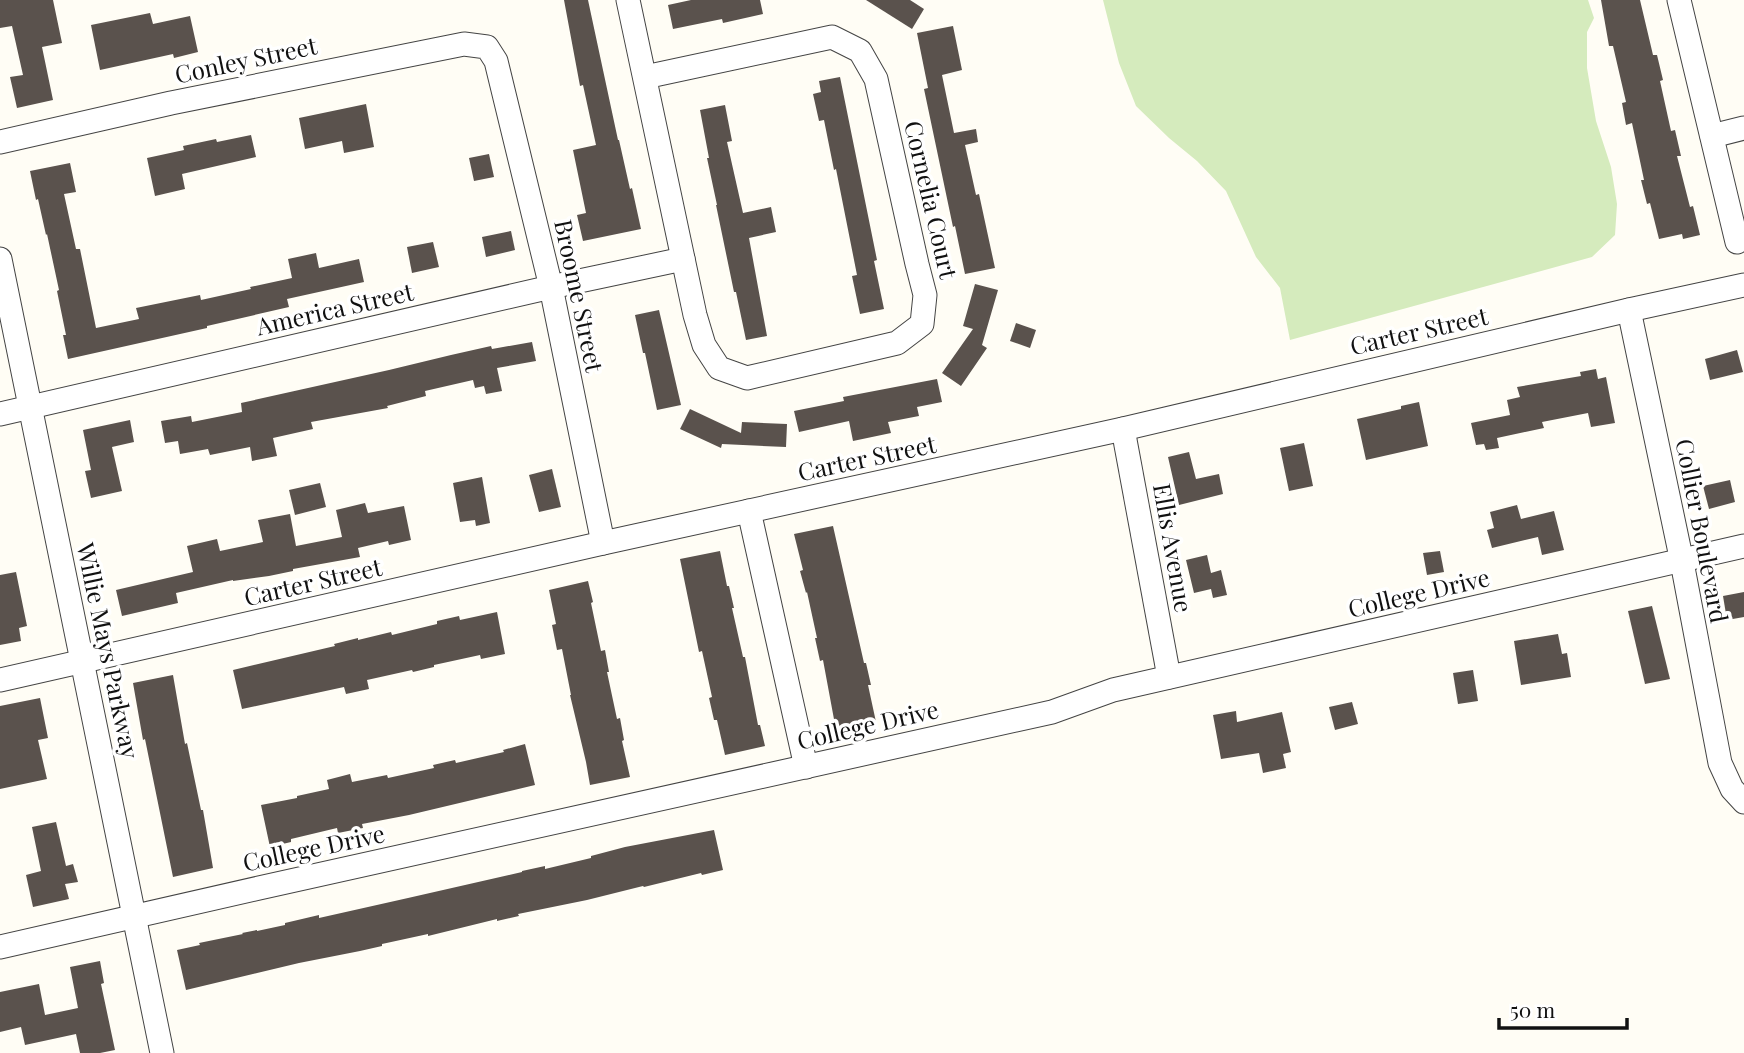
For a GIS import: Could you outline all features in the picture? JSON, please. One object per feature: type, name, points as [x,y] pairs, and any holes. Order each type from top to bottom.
[{"type":"street","name":"Cornelia Court","points":[[628,0],[704,345],[719,368],[747,378],[897,343],[922,324],[925,295],[876,79],[860,51],[832,37],[645,77]]},
{"type":"street","points":[[1679,0],[1737,242]]},
{"type":"street","name":"Conley Street","points":[[0,142],[172,103],[464,44],[487,47],[496,61]]},
{"type":"street","name":"Broome Street","points":[[496,61],[551,287],[603,543]]},
{"type":"street","points":[[1712,136],[1744,128]]},
{"type":"street","name":"Willie Mays Parkway","points":[[0,259],[162,1053]]},
{"type":"street","name":"America Street","points":[[0,414],[683,259]]},
{"type":"street","name":"Carter Street","points":[[0,680],[603,543],[1123,429],[1744,285]]},
{"type":"street","name":"Collier Boulevard","points":[[1629,310],[1682,562],[1720,763],[1732,789],[1744,802]]},
{"type":"street","name":"Ellis Avenue","points":[[1123,429],[1169,677]]},
{"type":"street","points":[[749,511],[806,766]]},
{"type":"street","name":"College Drive","points":[[0,947],[1052,712],[1113,690],[1744,547]]},
{"type":"green space","points":[[1103,0],[1588,0],[1594,18],[1587,32],[1587,68],[1596,121],[1611,167],[1617,204],[1615,235],[1592,257],[1290,340],[1280,288],[1256,257],[1226,191],[1136,106],[1119,63]]},
{"type":"building","points":[[0,0],[53,0],[62,43],[42,47],[53,100],[17,108],[10,77],[23,75],[12,26],[0,28]]},
{"type":"building","points":[[564,0],[588,0],[618,140],[641,229],[583,241],[577,215],[586,213],[573,150],[596,145],[583,85],[580,86]]},
{"type":"building","points":[[691,0],[760,0],[763,14],[723,23],[722,19],[673,29],[668,5]]},
{"type":"building","points":[[866,0],[910,0],[924,9],[912,29]]},
{"type":"building","points":[[1601,0],[1640,0],[1653,55],[1657,55],[1671,131],[1675,130],[1681,156],[1677,156],[1700,235],[1683,239],[1682,234],[1659,239],[1641,180],[1644,180],[1632,123],[1626,125],[1622,103],[1626,102],[1613,46],[1609,46]]},
{"type":"building","points":[[150,13],[153,24],[190,16],[198,52],[174,58],[173,54],[100,70],[91,25]]},
{"type":"building","points":[[953,26],[962,70],[942,75],[954,133],[976,129],[978,142],[965,145],[995,268],[965,274],[924,89],[928,88],[917,33]]},
{"type":"building","points":[[840,77],[877,260],[874,261],[884,309],[860,314],[852,276],[857,275],[836,169],[834,170],[824,120],[819,121],[813,94],[821,92],[819,81]]},
{"type":"building","points":[[366,104],[374,147],[344,153],[342,141],[305,149],[299,118]]},
{"type":"building","points":[[725,105],[732,141],[727,142],[743,213],[771,207],[776,232],[749,238],[767,336],[746,340],[716,205],[700,110]]},
{"type":"building","points":[[251,135],[256,157],[182,174],[185,189],[155,196],[147,158],[184,150],[183,146]]},
{"type":"building","points":[[489,154],[494,177],[474,181],[469,158]]},
{"type":"building","points":[[70,163],[76,192],[64,194],[76,249],[80,249],[96,328],[139,319],[136,308],[200,295],[201,300],[292,278],[288,259],[316,253],[319,268],[359,259],[364,282],[287,299],[289,307],[68,359],[57,291],[59,290],[30,171]]},
{"type":"building","points":[[511,231],[515,250],[486,257],[482,237]]},
{"type":"building","points":[[433,242],[439,267],[412,273],[407,247]]},
{"type":"building","points":[[975,284],[998,290],[982,345],[987,348],[961,386],[942,373],[973,329],[963,326]]},
{"type":"building","points":[[659,310],[681,405],[657,410],[635,315]]},
{"type":"building","points":[[1016,323],[1036,330],[1030,348],[1010,341]]},
{"type":"building","points":[[532,342],[536,361],[497,368],[502,391],[486,394],[484,386],[475,388],[473,380],[425,391],[426,396],[387,406],[388,408],[311,422],[313,429],[273,438],[277,456],[252,461],[250,447],[210,455],[208,449],[180,454],[178,441],[165,443],[161,421],[191,416],[192,422],[242,412],[241,403],[491,346],[492,349]]},
{"type":"building","points":[[1737,350],[1743,372],[1710,380],[1705,359]]},
{"type":"building","points":[[1596,369],[1598,379],[1606,377],[1615,423],[1591,427],[1588,413],[1542,422],[1544,428],[1497,438],[1499,448],[1486,450],[1484,444],[1476,445],[1471,423],[1510,415],[1507,400],[1520,397],[1517,387],[1581,376],[1580,372]]},
{"type":"building","points":[[937,379],[942,402],[917,407],[919,416],[888,422],[891,433],[853,441],[849,421],[799,432],[794,411],[844,401],[843,397]]},
{"type":"building","points":[[1419,402],[1428,446],[1366,460],[1357,419]]},
{"type":"building","points":[[690,409],[741,433],[742,422],[787,424],[786,447],[722,444],[721,448],[680,429]]},
{"type":"building","points":[[130,420],[134,442],[112,447],[122,491],[91,498],[85,471],[91,470],[83,430]]},
{"type":"building","points":[[1304,443],[1313,486],[1289,491],[1280,448]]},
{"type":"building","points":[[1189,452],[1196,479],[1219,474],[1223,494],[1179,505],[1168,457]]},
{"type":"building","points":[[552,469],[561,507],[539,512],[529,475]]},
{"type":"building","points":[[482,477],[490,523],[476,526],[475,520],[460,522],[453,483]]},
{"type":"building","points":[[1730,480],[1735,502],[1709,509],[1703,486]]},
{"type":"building","points":[[320,483],[326,507],[295,515],[289,490]]},
{"type":"building","points":[[365,503],[368,513],[404,506],[411,540],[389,545],[388,541],[358,548],[360,557],[176,593],[178,603],[122,616],[116,590],[193,572],[187,546],[217,539],[220,551],[263,542],[258,520],[290,514],[296,546],[342,537],[336,510]]},
{"type":"building","points":[[1517,505],[1521,519],[1554,511],[1564,550],[1542,555],[1538,537],[1492,548],[1487,530],[1494,528],[1490,512]]},
{"type":"building","points":[[833,526],[871,685],[868,685],[876,722],[836,730],[794,534]]},
{"type":"building","points":[[720,551],[765,746],[725,755],[717,720],[714,720],[709,698],[712,697],[702,651],[699,652],[680,559]]},
{"type":"building","points":[[1440,551],[1444,572],[1427,575],[1423,553]]},
{"type":"building","points":[[1207,555],[1211,573],[1221,570],[1227,595],[1213,598],[1211,589],[1194,593],[1186,560]]},
{"type":"building","points":[[16,572],[27,626],[19,628],[21,641],[0,645],[0,575]]},
{"type":"building","points":[[588,581],[601,651],[605,650],[617,719],[620,718],[630,777],[590,785],[562,649],[557,650],[552,625],[556,624],[549,590]]},
{"type":"building","points":[[1744,592],[1744,617],[1727,620],[1723,596]]},
{"type":"building","points":[[1652,606],[1670,679],[1645,684],[1628,611]]},
{"type":"building","points":[[497,612],[505,654],[481,659],[480,655],[413,672],[412,670],[367,680],[369,689],[346,694],[344,687],[242,709],[233,670],[358,638],[391,632],[392,635],[459,616],[460,620]]},
{"type":"building","points":[[1558,634],[1562,654],[1567,653],[1571,677],[1521,685],[1514,641]]},
{"type":"building","points":[[1473,670],[1478,701],[1458,704],[1453,673]]},
{"type":"building","points":[[173,675],[185,744],[187,743],[203,810],[213,868],[173,877],[133,683]]},
{"type":"building","points":[[40,698],[48,738],[38,740],[47,779],[0,789],[0,706]]},
{"type":"building","points":[[1352,702],[1358,724],[1335,730],[1329,707]]},
{"type":"building","points":[[1236,711],[1237,722],[1282,712],[1291,752],[1283,754],[1286,768],[1263,773],[1259,753],[1221,759],[1213,715]]},
{"type":"building","points":[[525,744],[535,785],[362,824],[363,828],[338,833],[337,828],[270,847],[261,805],[329,789],[327,780],[350,774],[352,782],[387,775],[388,778],[434,768],[433,765],[455,760],[456,763],[504,752],[503,750]]},
{"type":"building","points":[[56,822],[66,866],[73,864],[78,882],[65,884],[69,899],[33,907],[26,875],[41,871],[32,827]]},
{"type":"building","points":[[714,830],[723,870],[382,944],[186,990],[177,950],[200,945],[199,943],[545,866],[545,869],[625,847]]},
{"type":"building","points":[[100,961],[104,983],[101,984],[115,1050],[80,1053],[76,1034],[25,1045],[21,1027],[0,1032],[0,992],[39,984],[45,1015],[78,1008],[70,967]]}]
